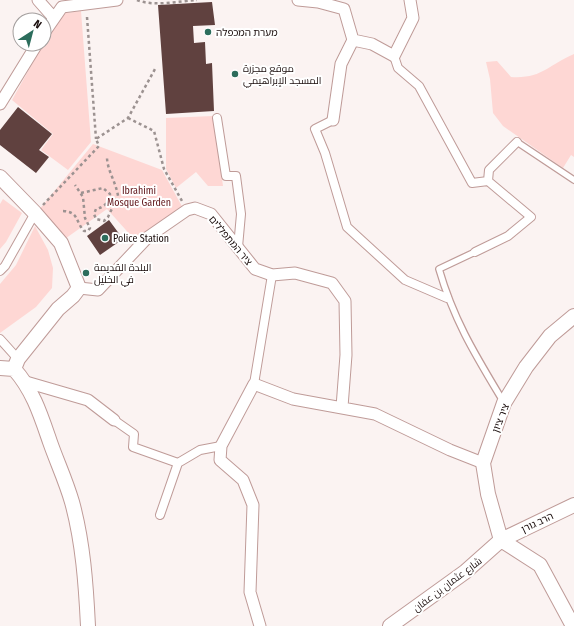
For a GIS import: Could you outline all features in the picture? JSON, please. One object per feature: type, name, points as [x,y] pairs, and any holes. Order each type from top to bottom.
[{"type":"street","points":[[38,0],[54,17]]},
{"type":"street","points":[[52,20],[62,7],[117,0]]},
{"type":"street","points":[[298,0],[318,2],[344,9],[353,40],[341,64],[333,120],[315,129],[325,153],[347,227],[405,280],[447,298]]},
{"type":"street","points":[[394,56],[413,18],[410,0]]},
{"type":"street","points":[[353,40],[372,44],[394,56],[398,68],[419,86],[472,183],[488,181],[531,217],[508,236],[475,252]]},
{"type":"street","points":[[0,104],[32,52]]},
{"type":"street","points":[[217,118],[226,176],[236,176],[241,214],[238,247]]},
{"type":"street","points":[[488,181],[489,170],[516,142]]},
{"type":"street","points":[[0,177],[35,213],[61,243],[79,288]]},
{"type":"street","name":"ציר המתפללים","points":[[187,210],[195,208],[211,214],[254,269],[272,275],[295,273],[332,283],[345,301],[346,355],[342,407]]},
{"type":"street","points":[[79,288],[98,290],[148,237],[187,210]]},
{"type":"street","points":[[0,271],[5,266],[35,213]]},
{"type":"street","points":[[260,626],[250,592],[253,505],[243,480],[220,460],[221,446],[254,384],[272,275]]},
{"type":"street","points":[[0,368],[16,364],[58,309],[73,296],[79,288]]},
{"type":"street","name":"ציר ציון","points":[[501,540],[488,494],[483,463],[504,403],[526,367],[550,336],[574,316]]},
{"type":"street","points":[[0,339],[26,382],[64,477],[75,512],[83,565],[88,626]]},
{"type":"street","points":[[26,382],[88,400],[134,434],[133,447],[178,463]]},
{"type":"street","points":[[254,384],[293,399],[375,414],[450,450],[483,463]]},
{"type":"street","points":[[160,515],[178,463],[200,450],[221,446]]},
{"type":"street","name":"הרב גורן","points":[[501,540],[574,505]]},
{"type":"street","points":[[501,540],[540,565],[573,626]]},
{"type":"street","name":"شارع عثمان بن عفان","points":[[390,626],[465,572],[501,540]]},
{"type":"lane","points":[[516,142],[574,180]]},
{"type":"lane","points":[[475,252],[439,269],[447,298],[462,332],[504,403]]},
{"type":"path","points":[[138,0],[144,2],[197,0]]},
{"type":"path","points":[[35,213],[99,146],[96,139],[87,17]]},
{"type":"path","points":[[96,139],[128,118],[155,69]]},
{"type":"path","points":[[128,118],[154,131],[164,169],[187,210]]},
{"type":"path","points":[[81,193],[103,188],[108,191],[110,194],[109,200],[101,208],[96,209],[94,214],[96,219],[104,221],[108,217],[118,196],[114,178],[109,168],[107,156]]},
{"type":"path","points":[[63,210],[71,211],[76,215],[79,225],[84,232],[88,231],[90,224],[85,218],[85,204],[81,193],[75,185]]},
{"type":"green space","points":[[81,11],[91,142],[68,170],[41,150],[53,134],[12,100],[39,52],[52,52],[52,28],[60,14]]},
{"type":"green space","points":[[574,54],[574,157],[571,155],[563,168],[503,126],[493,113],[490,79],[486,62],[497,61],[511,77],[522,77],[538,74]]},
{"type":"green space","points":[[213,116],[223,186],[208,186],[196,172],[176,188],[166,169],[166,118]]},
{"type":"green space","name":"Ibrahimi Mosque Garden","points":[[93,144],[162,170],[184,210],[145,235],[134,239],[107,209],[62,241],[38,211]]},
{"type":"green space","points":[[3,199],[22,213],[6,242],[0,249],[0,204]]},
{"type":"green space","points":[[35,226],[48,250],[53,268],[52,288],[36,307],[0,333],[0,284],[16,265]]},
{"type":"building","points":[[212,2],[215,25],[193,26],[194,43],[205,42],[206,64],[212,63],[214,111],[166,114],[158,5]]},
{"type":"building","points":[[18,107],[52,134],[39,150],[49,157],[36,173],[0,145],[0,130]]},
{"type":"building","name":"Police Station","points":[[109,220],[123,239],[100,255],[87,236]]},
{"type":"place","name":"מערת המכפלה","points":[[208,32]]},
{"type":"place","name":"موقع مجزرة المسجد الإبراهيمي","points":[[235,74]]},
{"type":"place","name":"Police Station","points":[[105,238]]},
{"type":"place","name":"البلدة القديمة في الخليل","points":[[86,273]]}]
